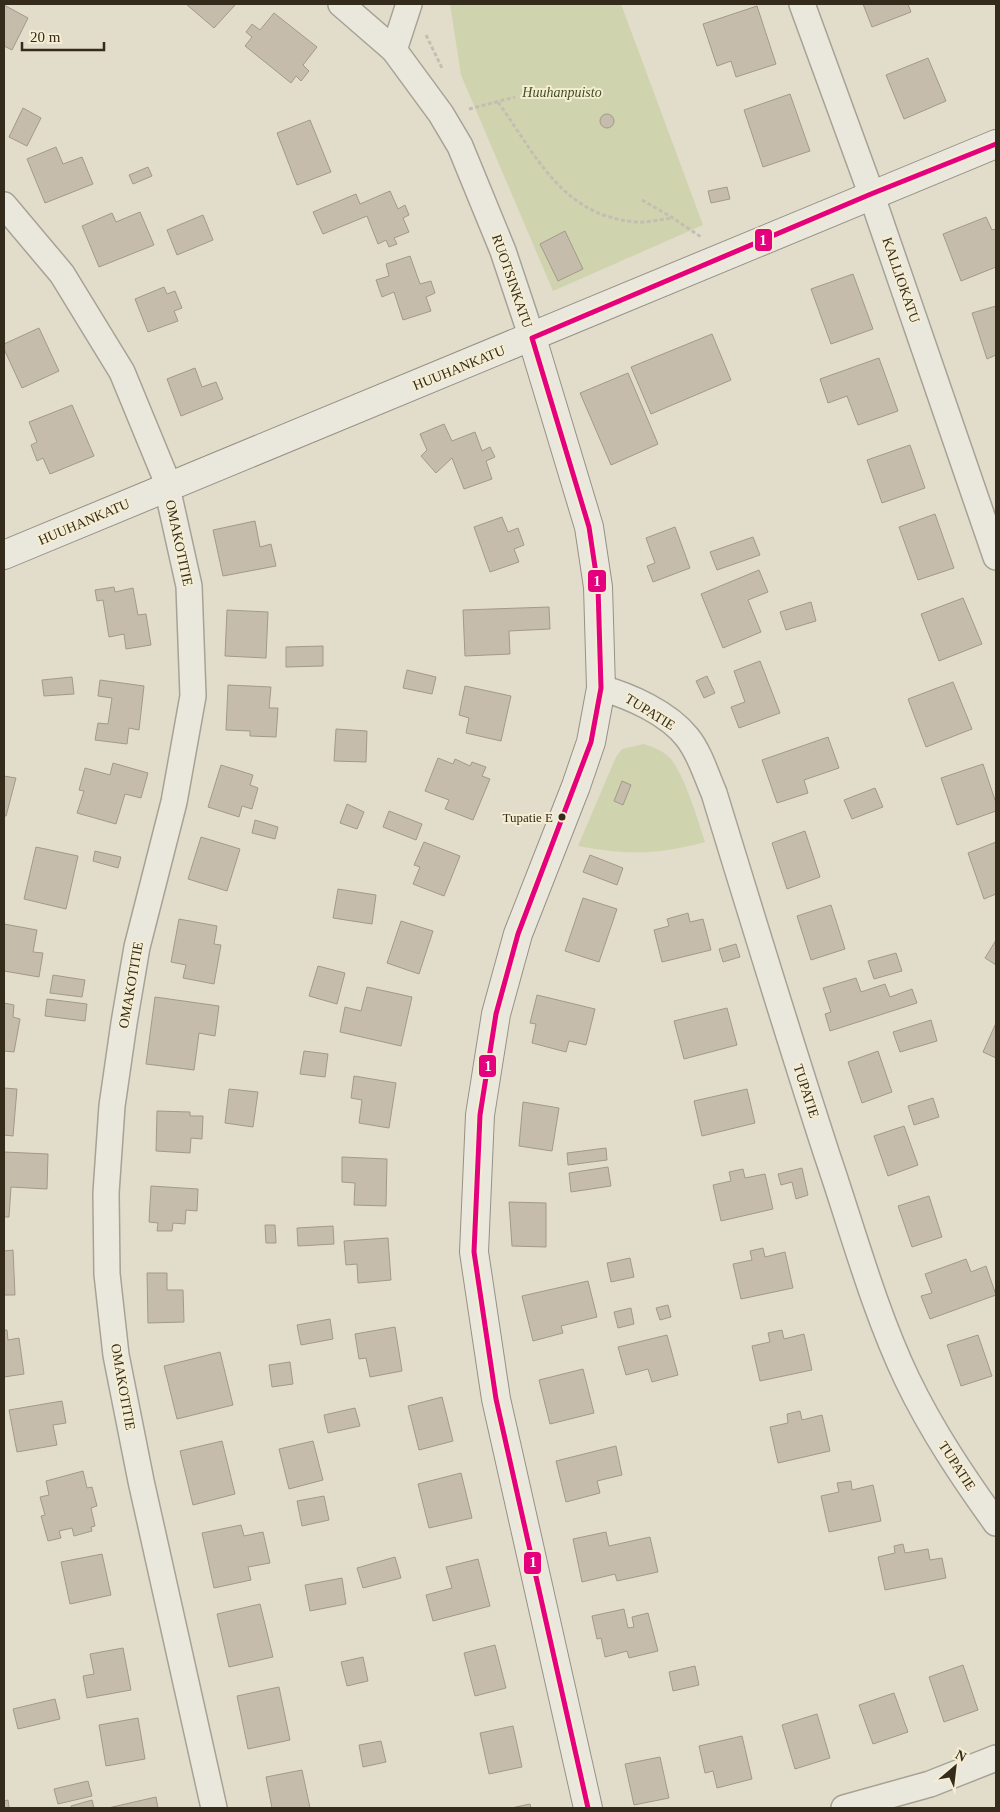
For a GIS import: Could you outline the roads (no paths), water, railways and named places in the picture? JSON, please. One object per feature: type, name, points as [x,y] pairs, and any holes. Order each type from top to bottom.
[{"type":"street","name":"RUOTSINKATU","points":[[341,4],[394,50],[441,114],[460,146],[503,251],[532,338],[589,527],[598,587],[601,688],[591,742],[576,786],[518,934],[496,1014],[480,1115],[474,1226],[474,1252],[478,1290],[496,1399],[588,1808]]},
{"type":"street","points":[[394,50],[409,4]]},
{"type":"street","name":"KALLIOKATU","points":[[802,4],[871,194],[996,557]]},
{"type":"street","name":"HUUHANKATU","points":[[4,555],[532,338],[871,194],[996,144]]},
{"type":"street","name":"OMAKOTITIE","points":[[4,205],[62,274],[122,372],[164,474],[189,586],[193,696],[174,802],[137,947],[124,1023],[112,1106],[106,1193],[107,1274],[118,1364],[141,1481],[214,1808]]},
{"type":"street","name":"TUPATIE","points":[[601,688],[619,693],[655,712],[687,737],[698,754],[714,793],[805,1088],[882,1316],[906,1378],[930,1424],[955,1466],[996,1524]]},
{"type":"street","points":[[844,1808],[930,1784],[996,1758]]},
{"type":"place","name":"Tupatie E","points":[[562,817]]},
{"type":"park label","name":"Huuhanpuisto","points":[[562,92]]}]
